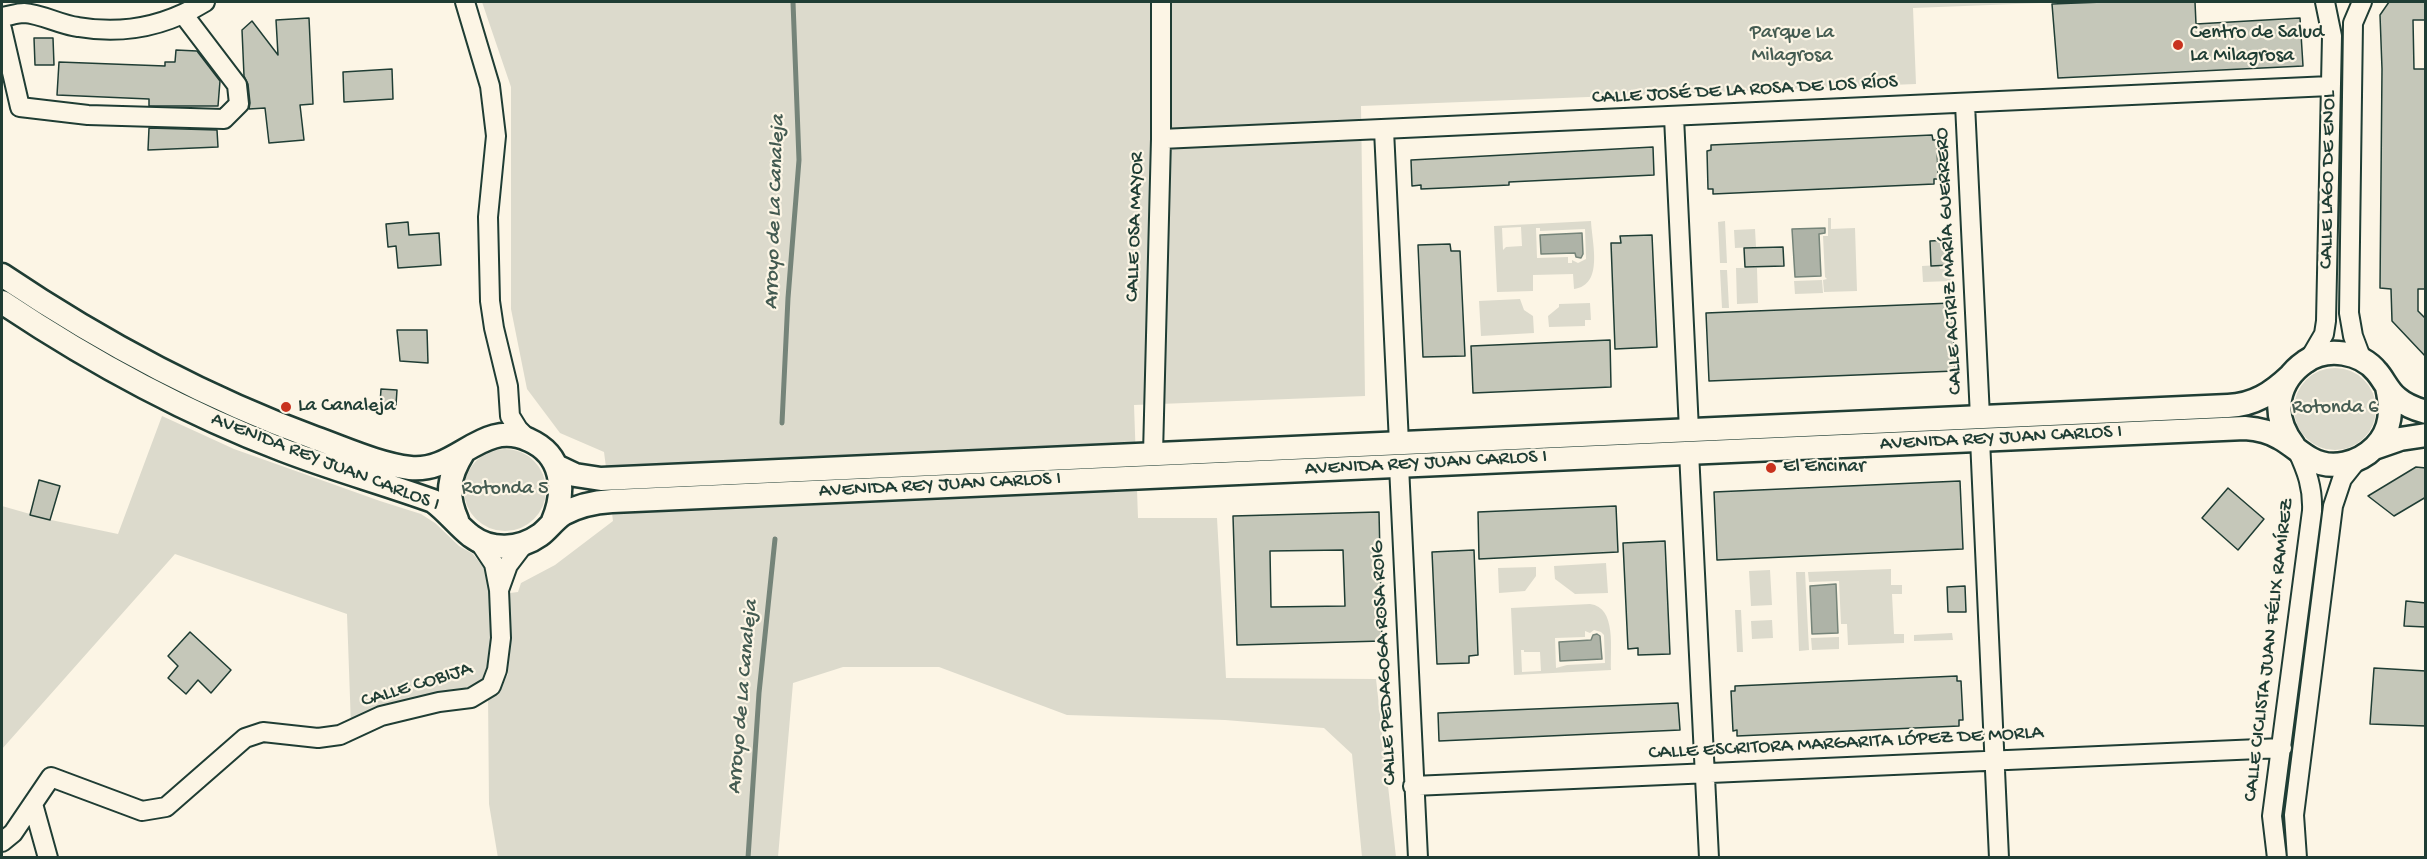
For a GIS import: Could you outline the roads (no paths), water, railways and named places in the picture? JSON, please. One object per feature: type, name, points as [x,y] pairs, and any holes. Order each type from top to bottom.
[{"type":"main road","name":"AVENIDA REY JUAN CARLOS I","points":[[2,275],[91,332],[165,373],[300,432],[387,462],[413,468],[429,467],[463,453],[477,442],[494,435]]},
{"type":"main road","name":"AVENIDA REY JUAN CARLOS I","points":[[2,302],[64,343],[153,392],[282,450],[434,501],[470,535],[487,544],[505,548],[524,544],[541,535],[553,520],[575,508],[603,501],[1399,466],[1980,417],[2237,406],[2266,396],[2290,376]]},
{"type":"main road","points":[[2310,358],[2327,353],[2345,353],[2362,360],[2376,370],[2386,387],[2391,405],[2389,424],[2380,441],[2366,454]]},
{"type":"main road","name":"AVENIDA REY JUAN CARLOS I","points":[[2297,450],[2286,436],[2280,418],[2280,400],[2285,383],[2290,376],[2310,358]]},
{"type":"main road","points":[[2386,387],[2407,405],[2426,412]]},
{"type":"main road","name":"AVENIDA REY JUAN CARLOS I","points":[[529,440],[544,450],[556,466],[575,475],[601,478],[1399,443],[1980,440],[2245,428],[2265,430],[2313,460],[2331,465],[2350,463],[2400,439],[2426,435]]},
{"type":"main road","points":[[494,435],[512,434],[529,440]]},
{"type":"main road","name":"AVENIDA REY JUAN CARLOS I","points":[[458,522],[450,505],[449,487],[453,469],[463,453]]},
{"type":"main road","points":[[553,520],[560,503],[561,484],[556,466]]},
{"type":"street","points":[[2,17],[24,14],[77,27],[119,31],[154,25],[183,14],[205,2]]},
{"type":"street","points":[[465,2],[490,86],[496,136],[488,217],[490,301],[508,386],[510,416],[529,440]]},
{"type":"street","name":"CALLE OSA MAYOR","points":[[1153,454],[1161,139],[1161,2]]},
{"type":"street","name":"CALLE LAGO DE ENOL","points":[[2310,358],[2324,334],[2326,321],[2332,36],[2325,2]]},
{"type":"street","name":"CALLE LAGO DE ENOL","points":[[2362,2],[2354,23],[2349,313],[2353,336],[2362,360]]},
{"type":"street","points":[[2,29],[20,107],[88,115],[224,119],[239,104],[237,85],[183,14]]},
{"type":"street","name":"CALLE JOSÉ DE LA ROSA DE LOS RÍOS","points":[[1161,139],[2330,86]]},
{"type":"street","name":"CALLE ACTRIZ MARÍA GUERRERO","points":[[1965,104],[1980,417]]},
{"type":"street","points":[[1674,117],[1709,858]]},
{"type":"street","points":[[1384,130],[1399,443]]},
{"type":"street","points":[[494,435],[510,416]]},
{"type":"street","points":[[1980,440],[1999,858]]},
{"type":"street","name":"CALLE CICLISTA JUAN FÉLIX RAMÍREZ","points":[[2277,858],[2272,816],[2313,494],[2309,477],[2297,450]]},
{"type":"street","points":[[2297,858],[2294,815],[2333,506],[2342,479],[2366,454]]},
{"type":"street","name":"CALLE PEDAGOGA ROSA ROIG","points":[[1399,466],[1418,858]]},
{"type":"street","name":"CALLE COBIJA","points":[[2,842],[13,833],[51,777],[142,811],[166,807],[245,738],[263,732],[318,738],[340,735],[381,716],[439,702],[471,698],[491,686],[497,670],[501,638],[500,590],[494,564],[478,540]]},
{"type":"street","name":"CALLE COBIJA","points":[[500,590],[508,565],[524,544]]},
{"type":"street","name":"CALLE ESCRITORA MARGARITA LÓPEZ DE MORLA","points":[[1413,786],[2282,748]]},
{"type":"street","points":[[33,804],[48,858]]},
{"type":"waterway","name":"Arroyo de La Canaleja","points":[[782,423],[788,298],[799,160],[793,2]]},
{"type":"waterway","name":"Arroyo de La Canaleja","points":[[748,858],[759,693],[775,539]]},
{"type":"place","name":"Centro de Salud La Milagrosa","points":[[2178,45]]},
{"type":"place","name":"La Canaleja","points":[[286,407]]},
{"type":"place","name":"El Encinar","points":[[1771,468]]},
{"type":"park label","name":"Parque La Milagrosa","points":[[1792,46]]},
{"type":"park label","name":"Rotonda 6","points":[[2335,409]]},
{"type":"park label","name":"Rotonda 5","points":[[505,490]]}]
